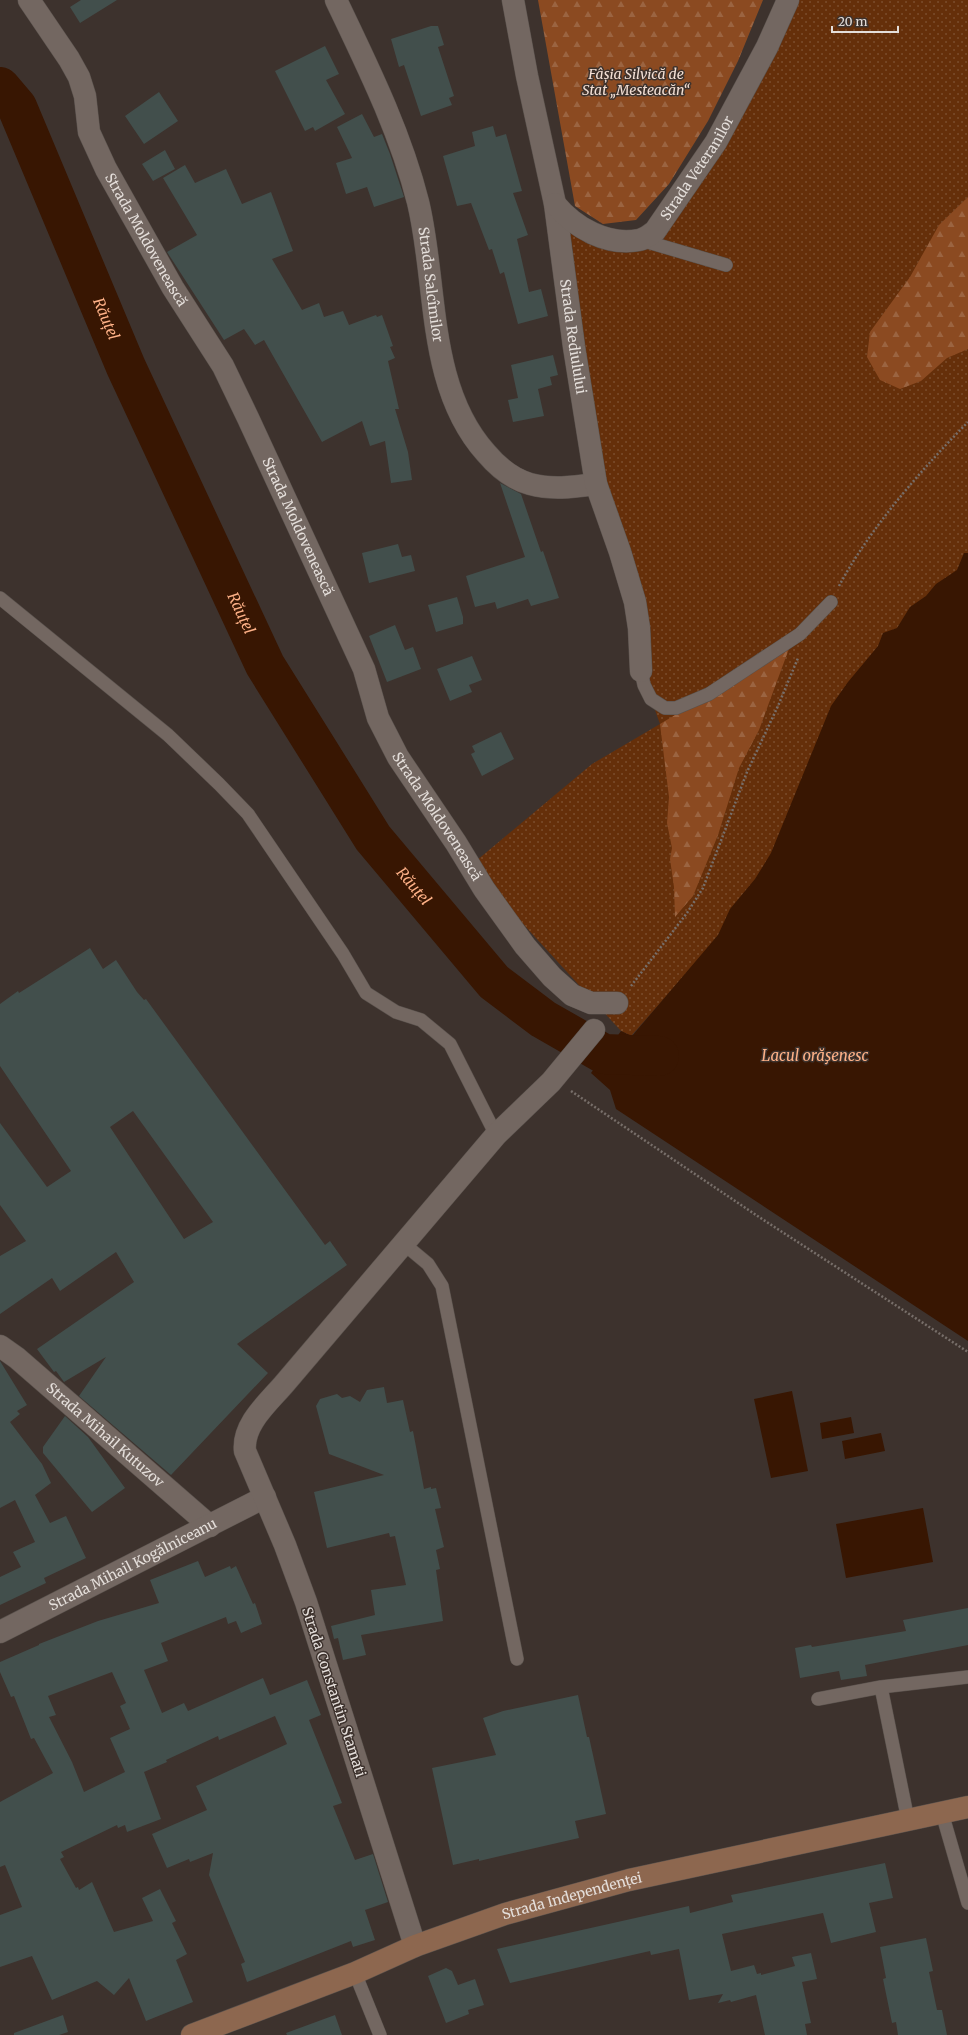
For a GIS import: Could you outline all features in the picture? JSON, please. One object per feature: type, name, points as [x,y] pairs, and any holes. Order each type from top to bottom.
[{"type":"street","name":"Strada Moldovenească","points":[[28,0],[69,59],[79,77],[85,96],[89,132],[106,169],[173,288],[223,366],[364,669],[378,718],[398,757],[456,843],[484,889],[525,946],[552,977],[572,995],[591,1003],[617,1003]]},
{"type":"street","name":"Strada Salcîmilor","points":[[336,0],[376,82],[405,158],[418,202],[446,378],[458,412],[478,444],[498,467],[518,479],[541,486],[566,488],[596,484]]},
{"type":"street","name":"Strada Rediulului","points":[[513,0],[527,76],[555,204],[574,347],[596,484],[620,552],[635,602],[639,628],[641,671]]},
{"type":"street","name":"Strada Veteranilor","points":[[641,240],[656,231],[716,142],[767,47],[788,0]]},
{"type":"street","points":[[555,204],[564,215],[577,225],[594,234],[616,241],[641,240]]},
{"type":"street","points":[[404,1244],[496,1135],[559,1072],[594,1030]]},
{"type":"street","name":"Strada Constantin Stamati","points":[[404,1244],[258,1415],[247,1430],[244,1442],[250,1467],[265,1497],[306,1602],[415,1946]]},
{"type":"street","name":"Strada Mihail Kutuzov","points":[[0,1346],[17,1358],[210,1526]]},
{"type":"street","name":"Strada Mihail Kogălniceanu","points":[[0,1632],[265,1497]]},
{"type":"street","name":"Strada Independenței","points":[[192,2035],[355,1973],[415,1946],[505,1914],[629,1880],[968,1807]]},
{"type":"lane","points":[[641,240],[726,264]]},
{"type":"lane","points":[[0,598],[168,735],[248,814],[343,954],[366,993],[396,1012],[421,1020],[450,1044],[496,1135]]},
{"type":"lane","points":[[641,671],[644,685],[651,699],[665,708],[676,708],[709,694],[800,634],[831,602]]},
{"type":"lane","points":[[404,1244],[428,1264],[442,1286],[517,1659]]},
{"type":"lane","points":[[818,1699],[881,1687],[968,1677]]},
{"type":"lane","points":[[881,1687],[908,1820]]},
{"type":"lane","points":[[942,1813],[968,1902]]},
{"type":"lane","points":[[355,1973],[380,2035]]},
{"type":"path","points":[[831,602],[851,564],[876,528],[926,468],[968,422]]},
{"type":"path","points":[[617,1003],[656,955],[687,913],[703,888],[748,772],[798,657]]},
{"type":"path","points":[[559,1072],[759,1217],[968,1352]]},
{"type":"shaded area","points":[[786,0],[968,0],[968,577],[770,880],[631,1036],[621,1031],[470,866],[592,764],[660,724],[641,671],[596,484],[555,204],[581,227],[641,240],[690,181]]},
{"type":"green space","name":"Fâșia Silvică de Stat „Mesteacăn“","points":[[538,0],[763,0],[738,61],[708,121],[669,184],[636,220],[603,224],[575,206]]},
{"type":"green space","points":[[968,197],[968,349],[947,358],[921,381],[900,389],[880,380],[867,357],[870,332],[910,277],[939,225]]},
{"type":"green space","points":[[790,646],[759,730],[739,768],[718,835],[693,896],[675,917],[674,887],[670,859],[672,848],[667,823],[669,797],[660,724]]},
{"type":"water","name":"Lacul orăşenesc","points":[[964,553],[968,553],[968,1341],[616,1109],[610,1090],[591,1073],[621,1031],[632,1036],[718,935],[730,909],[755,879],[771,853],[831,706],[848,682],[878,646],[883,633],[897,628],[910,607],[926,596],[936,584],[957,570]]},
{"type":"water","points":[[792,1391],[808,1471],[771,1478],[754,1399]]},
{"type":"water","points":[[851,1417],[854,1433],[822,1439],[820,1423]]},
{"type":"water","points":[[881,1433],[885,1451],[845,1459],[842,1441]]},
{"type":"water","points":[[923,1508],[933,1562],[846,1578],[836,1524]]},
{"type":"building","points":[[81,0],[117,0],[80,23],[70,7]]},
{"type":"building","points":[[431,26],[438,26],[444,45],[438,47],[454,96],[449,98],[452,105],[421,116],[404,65],[399,67],[391,39]]},
{"type":"building","points":[[325,46],[339,74],[326,80],[345,114],[315,131],[313,127],[305,131],[275,71]]},
{"type":"building","points":[[159,92],[178,121],[144,144],[125,116]]},
{"type":"building","points":[[362,114],[374,137],[382,134],[404,197],[374,207],[367,187],[346,194],[336,163],[352,158],[337,127]]},
{"type":"building","points":[[493,126],[496,137],[506,134],[522,191],[513,193],[528,235],[517,239],[529,292],[541,289],[548,316],[518,324],[504,272],[500,274],[492,249],[489,250],[471,203],[457,206],[443,156],[475,146],[472,132]]},
{"type":"building","points":[[165,150],[175,169],[153,181],[142,164]]},
{"type":"building","points":[[185,165],[195,183],[226,169],[242,204],[271,192],[293,251],[272,259],[302,310],[319,303],[324,317],[343,311],[349,325],[376,315],[377,317],[382,315],[393,346],[390,347],[395,358],[388,361],[399,409],[395,409],[408,452],[412,480],[391,483],[385,441],[370,446],[362,421],[322,442],[264,340],[255,345],[244,329],[224,340],[167,252],[197,235],[163,178]]},
{"type":"building","points":[[553,355],[558,375],[550,377],[552,385],[538,389],[544,416],[513,422],[508,400],[518,398],[511,365]]},
{"type":"building","points":[[500,483],[521,494],[559,598],[531,606],[528,599],[497,609],[495,602],[475,607],[466,576],[525,557]]},
{"type":"building","points":[[398,544],[402,557],[411,555],[415,571],[369,583],[362,553]]},
{"type":"building","points":[[457,597],[463,617],[463,624],[436,632],[428,605]]},
{"type":"building","points":[[395,625],[405,650],[413,647],[421,669],[387,682],[369,636]]},
{"type":"building","points":[[472,656],[482,680],[469,685],[472,692],[450,701],[437,669]]},
{"type":"building","points":[[501,732],[514,759],[482,776],[471,754],[475,752],[472,746]]},
{"type":"building","points":[[90,948],[103,969],[116,960],[137,992],[144,1000],[146,999],[325,1245],[330,1241],[347,1265],[237,1344],[268,1373],[171,1475],[79,1396],[106,1357],[64,1382],[56,1371],[54,1372],[37,1349],[134,1282],[116,1252],[60,1291],[52,1278],[0,1314],[0,1256],[26,1241],[0,1205],[0,1123],[47,1187],[71,1171],[0,1066],[0,1004],[18,991],[19,993]],"holes":[[[133,1111],[213,1222],[184,1239],[110,1127]]]},
{"type":"building","points":[[0,1361],[27,1405],[17,1411],[20,1414],[10,1422],[42,1464],[51,1483],[35,1495],[50,1523],[66,1516],[86,1558],[44,1578],[46,1583],[0,1605],[0,1577],[21,1567],[13,1552],[35,1542],[15,1500],[0,1508]]},
{"type":"building","points":[[384,1387],[387,1403],[403,1400],[410,1432],[413,1431],[424,1489],[431,1487],[431,1489],[436,1488],[441,1508],[435,1509],[444,1547],[436,1550],[440,1569],[436,1570],[443,1621],[361,1635],[366,1655],[343,1660],[338,1638],[334,1639],[331,1626],[375,1615],[371,1590],[406,1585],[395,1536],[390,1537],[389,1533],[327,1548],[314,1492],[384,1475],[329,1454],[316,1406],[320,1399],[337,1394],[342,1398],[350,1396],[360,1402],[367,1390]]},
{"type":"building","points":[[65,1416],[88,1437],[125,1488],[92,1512],[43,1453],[43,1447]]},
{"type":"building","points":[[198,1561],[205,1577],[230,1566],[231,1569],[236,1566],[253,1604],[255,1603],[262,1624],[241,1633],[236,1621],[228,1624],[226,1617],[161,1643],[168,1661],[144,1670],[162,1713],[184,1703],[188,1711],[263,1678],[270,1695],[307,1680],[321,1715],[309,1720],[342,1803],[333,1806],[355,1860],[373,1854],[388,1902],[365,1910],[375,1940],[353,1947],[351,1941],[247,1982],[241,1964],[245,1962],[209,1875],[213,1853],[190,1862],[189,1859],[167,1868],[152,1834],[207,1810],[196,1786],[287,1744],[275,1716],[219,1740],[218,1736],[166,1760],[167,1762],[144,1772],[161,1819],[127,1832],[125,1825],[118,1828],[117,1825],[61,1852],[64,1857],[60,1859],[76,1888],[78,1887],[79,1890],[92,1882],[114,1932],[153,1921],[142,1898],[160,1889],[176,1921],[172,1923],[187,1954],[176,1960],[193,2002],[146,2021],[129,1978],[114,1995],[97,1981],[52,2000],[32,1956],[0,1967],[0,1915],[22,1907],[5,1865],[0,1867],[0,1802],[53,1773],[34,1738],[31,1739],[14,1696],[11,1697],[0,1672],[0,1662],[39,1644],[98,1621],[159,1603],[150,1580]],"holes":[[[112,1672],[126,1703],[120,1706],[130,1729],[110,1738],[125,1772],[84,1792],[72,1762],[49,1717],[56,1715],[48,1696]]]},
{"type":"building","points":[[968,1608],[968,1645],[865,1665],[867,1676],[841,1680],[839,1671],[800,1678],[795,1648],[811,1645],[812,1647],[906,1631],[903,1620]]},
{"type":"building","points":[[578,1695],[606,1814],[575,1821],[579,1838],[479,1861],[479,1859],[453,1865],[432,1768],[496,1755],[483,1718],[503,1711]]},
{"type":"building","points":[[885,1863],[893,1898],[869,1903],[876,1932],[831,1943],[823,1913],[722,1934],[731,1971],[754,1965],[757,1974],[761,1973],[761,1975],[795,1966],[792,1957],[811,1953],[817,1979],[802,1982],[811,2023],[805,2024],[807,2035],[765,2035],[756,1995],[731,2002],[730,2000],[718,2003],[723,1994],[689,2000],[679,1949],[651,1955],[650,1951],[510,1983],[497,1949],[689,1906],[690,1913],[733,1902],[731,1895]]},
{"type":"building","points":[[926,1938],[933,1971],[929,1972],[937,2010],[942,2010],[947,2035],[898,2035],[896,2022],[892,2023],[883,1979],[886,1978],[880,1947]]},
{"type":"building","points":[[446,1968],[452,1971],[458,1985],[475,1979],[484,2005],[468,2010],[469,2014],[446,2023],[428,1976]]},
{"type":"building","points":[[63,2015],[68,2032],[59,2035],[14,2035],[14,2033]]},
{"type":"building","points":[[335,2015],[342,2035],[287,2035],[286,2033]]},
{"type":"waterway","name":"Răuțel","points":[[0,87],[17,107],[126,367],[265,665],[373,838],[494,982],[543,1019],[604,1054],[659,1056]]}]
